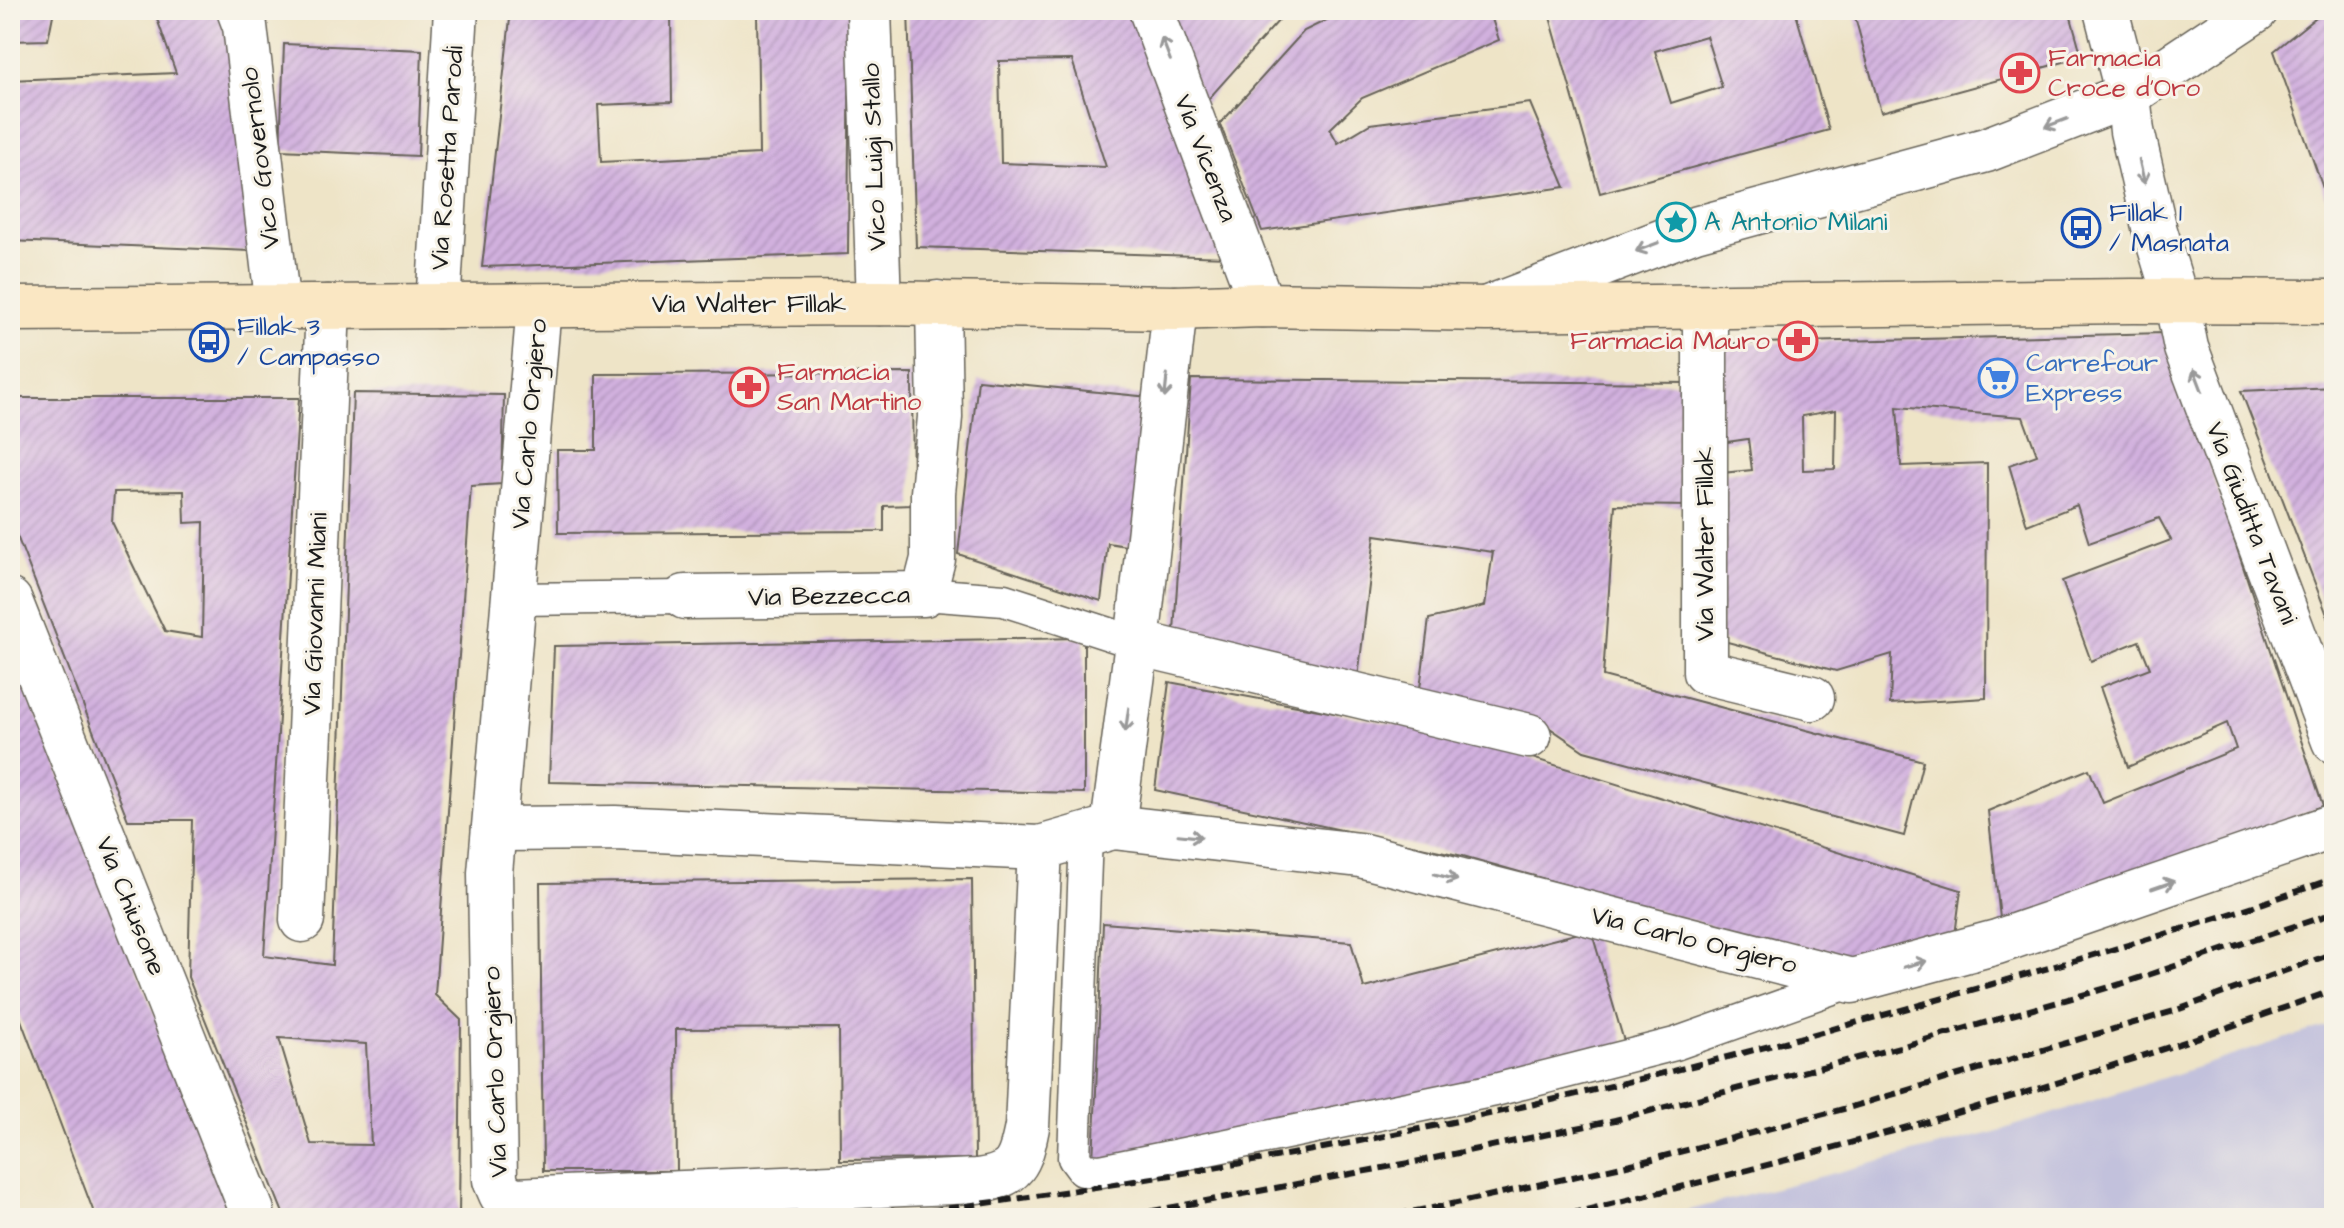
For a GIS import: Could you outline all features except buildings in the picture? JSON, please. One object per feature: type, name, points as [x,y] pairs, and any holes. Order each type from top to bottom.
[{"type":"main road","name":"Via Walter Fillak","points":[[10,309],[879,303],[1487,309],[2133,301],[2334,302]]},
{"type":"street","name":"Vico Governolo","points":[[239,10],[245,26],[278,308]]},
{"type":"street","name":"Via Rosetta Parodi","points":[[438,306],[456,10]]},
{"type":"street","name":"Vico Luigi Stallo","points":[[869,10],[879,303]]},
{"type":"street","name":"Via Vicenza","points":[[1151,10],[1262,305]]},
{"type":"street","name":"Via Giuditta Tavani","points":[[2106,10],[2128,95],[2132,131],[2155,231],[2177,303],[2186,348],[2334,741]]},
{"type":"street","name":"Via Walter Fillak","points":[[1487,309],[1695,229],[1986,150],[2128,95],[2256,10]]},
{"type":"street","points":[[924,594],[933,559],[933,493],[940,417],[938,303]]},
{"type":"street","name":"Via Carlo Orgiero","points":[[539,306],[490,873],[495,1180],[501,1194],[515,1200],[977,1181],[996,1179],[1010,1171],[1022,1152],[1027,1127],[1040,848]]},
{"type":"street","name":"Via Giovanni Miani","points":[[302,920],[328,307]]},
{"type":"street","name":"Via Walter Fillak","points":[[1705,307],[1705,672],[1812,698]]},
{"type":"street","points":[[1099,831],[1137,643],[1175,308]]},
{"type":"street","name":"Via Bezzecca","points":[[685,597],[924,594]]},
{"type":"street","name":"Via Chiusone","points":[[10,601],[252,1211]]},
{"type":"street","name":"Via Bezzecca","points":[[1137,643],[1529,736]]},
{"type":"street","name":"Via Carlo Orgiero","points":[[494,829],[615,828],[1040,848],[1099,831],[1360,855],[1852,981],[1997,942],[2334,826]]},
{"type":"lane","name":"Via Bezzecca","points":[[924,594],[1004,600],[1137,643]]},
{"type":"lane","name":"Via Bezzecca","points":[[514,599],[685,597]]},
{"type":"lane","points":[[1099,831],[1074,1158],[1083,1170],[1101,1171],[1495,1090],[1675,1044],[1852,981]]},
{"type":"shaded area","points":[[2334,1023],[2334,1218],[1658,1218],[1995,1132]]},
{"type":"railway","points":[[876,1218],[1207,1169],[1404,1132],[1551,1100],[1771,1046],[1917,1006],[2162,935],[2334,878]]},
{"type":"railway","points":[[1115,1218],[1425,1160],[1615,1120],[1900,1047],[2121,984],[2334,913]]},
{"type":"railway","points":[[1378,1218],[1649,1160],[1851,1107],[2174,1011],[2334,953]]},
{"type":"railway","points":[[1551,1218],[1749,1170],[1946,1116],[2141,1056],[2334,990]]},
{"type":"place","name":"Farmacia Croce d'Oro","points":[[2020,73]]},
{"type":"place","name":"A Antonio Milani","points":[[1676,222]]},
{"type":"place","name":"Fillak 1 / Masnata","points":[[2081,228]]},
{"type":"place","name":"Farmacia Mauro","points":[[1798,341]]},
{"type":"place","name":"Fillak 3 / Campasso","points":[[209,342]]},
{"type":"place","name":"Carrefour Express","points":[[1998,378]]},
{"type":"place","name":"Farmacia San Martino","points":[[749,387]]}]
